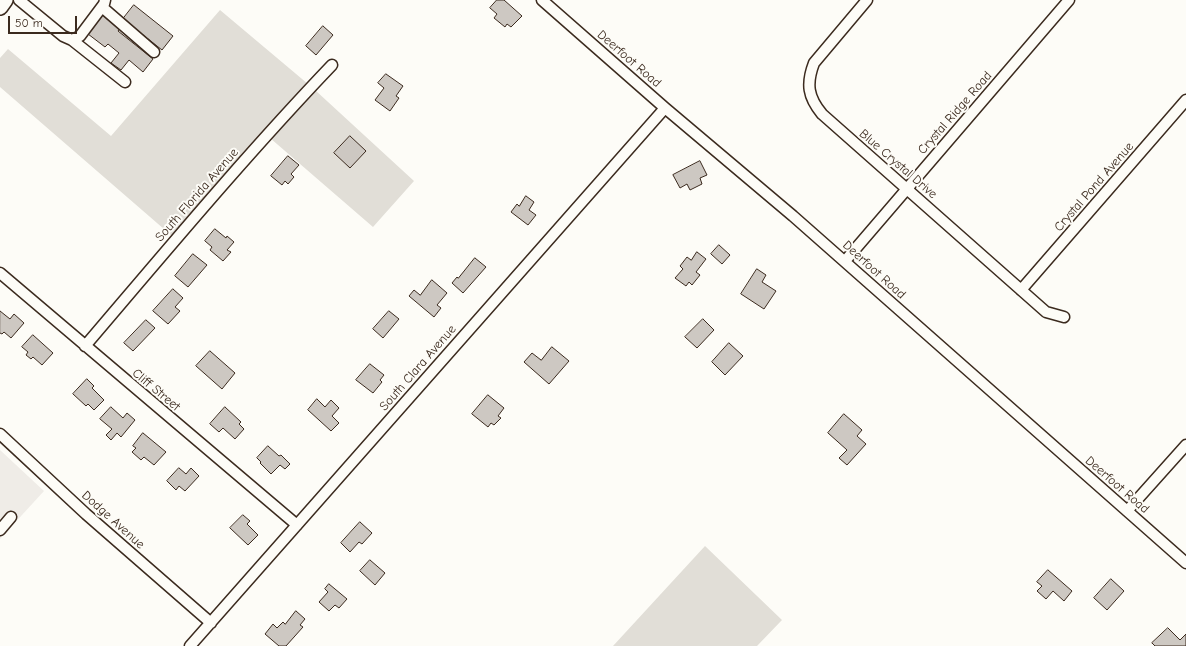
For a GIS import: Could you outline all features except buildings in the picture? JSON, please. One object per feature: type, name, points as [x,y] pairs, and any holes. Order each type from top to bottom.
[{"type":"highway","points":[[0,7],[5,0]]},
{"type":"street","points":[[19,0],[63,36],[72,40],[125,82]]},
{"type":"street","name":"Deerfoot Road","points":[[542,0],[665,108],[845,261],[1186,564]]},
{"type":"street","name":"Blue Crystal Drive","points":[[867,0],[814,63],[810,73],[809,90],[816,107],[822,114],[1046,312],[1064,317]]},
{"type":"street","name":"Crystal Ridge Road","points":[[845,261],[1069,0]]},
{"type":"street","points":[[72,40],[80,36],[104,3],[154,52]]},
{"type":"street","name":"South Florida Avenue","points":[[85,346],[267,134],[332,65]]},
{"type":"street","name":"Crystal Pond Avenue","points":[[1021,290],[1186,100]]},
{"type":"street","name":"South Clara Avenue","points":[[190,646],[665,108]]},
{"type":"street","name":"Cliff Street","points":[[0,274],[297,525]]},
{"type":"street","name":"Dodge Avenue","points":[[0,434],[86,514],[211,623]]},
{"type":"street","points":[[1127,512],[1186,445]]},
{"type":"street","points":[[0,530],[11,517]]},
{"type":"shaded area","points":[[220,10],[308,84],[263,131],[172,236],[0,87],[0,58],[8,49],[111,136]]},
{"type":"shaded area","points":[[315,90],[414,181],[373,227],[270,138]]},
{"type":"shaded area","points":[[0,450],[44,491],[0,539]]},
{"type":"shaded area","points":[[705,546],[782,620],[757,646],[613,646]]}]
